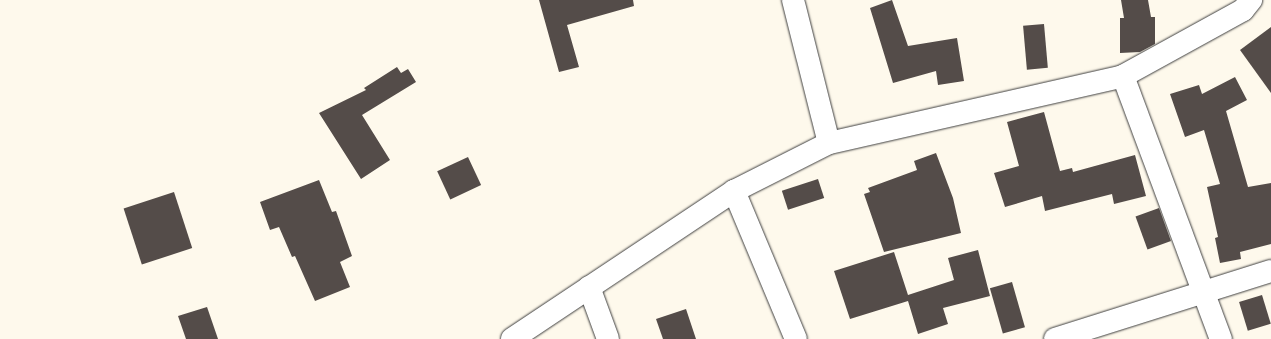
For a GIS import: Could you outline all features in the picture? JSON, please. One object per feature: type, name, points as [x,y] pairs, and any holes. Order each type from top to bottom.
[{"type":"street","points":[[793,0],[829,143]]},
{"type":"street","points":[[512,339],[734,191],[829,143],[1123,76],[1243,10],[1251,0]]},
{"type":"street","points":[[1123,76],[1221,339]]},
{"type":"street","points":[[734,191],[796,339]]},
{"type":"street","points":[[1055,339],[1271,272]]},
{"type":"street","points":[[589,287],[608,339]]},
{"type":"building","points":[[539,0],[633,0],[634,6],[567,25],[579,67],[559,72]]},
{"type":"building","points":[[892,0],[908,46],[957,38],[964,81],[938,85],[936,71],[893,83],[870,8]]},
{"type":"building","points":[[1121,0],[1148,0],[1151,17],[1155,17],[1155,44],[1140,52],[1120,53],[1120,18],[1124,18]]},
{"type":"building","points":[[1044,24],[1048,68],[1027,70],[1023,26]]},
{"type":"building","points":[[1271,27],[1271,93],[1240,50]]},
{"type":"building","points":[[397,67],[401,73],[408,69],[416,82],[362,115],[390,160],[361,179],[319,113],[366,90],[364,88]]},
{"type":"building","points":[[1235,77],[1247,100],[1226,111],[1248,187],[1271,183],[1271,244],[1240,252],[1241,259],[1220,263],[1215,238],[1218,237],[1207,187],[1220,184],[1204,130],[1185,137],[1170,94],[1199,85],[1202,94]]},
{"type":"building","points":[[1044,112],[1060,171],[1072,168],[1073,172],[1135,155],[1146,196],[1114,204],[1112,194],[1045,211],[1042,196],[1005,207],[994,173],[1019,166],[1007,122]]},
{"type":"building","points":[[936,153],[953,198],[961,233],[884,252],[864,194],[870,192],[868,188],[917,170],[914,161]]},
{"type":"building","points":[[468,157],[481,185],[450,199],[437,171]]},
{"type":"building","points":[[818,179],[824,198],[788,210],[782,191]]},
{"type":"building","points":[[319,180],[332,212],[336,211],[352,256],[340,262],[350,287],[315,301],[295,256],[292,257],[279,227],[270,230],[260,202]]},
{"type":"building","points":[[174,192],[192,248],[142,264],[124,208]]},
{"type":"building","points":[[1159,208],[1171,241],[1147,249],[1136,217]]},
{"type":"building","points":[[978,250],[990,296],[943,308],[948,324],[918,334],[908,301],[850,319],[834,271],[894,252],[908,295],[954,280],[948,258]]},
{"type":"building","points":[[1012,282],[1025,327],[1003,334],[990,288]]},
{"type":"building","points":[[1262,295],[1271,324],[1248,331],[1239,302]]},
{"type":"building","points":[[207,307],[218,339],[186,339],[178,316]]},
{"type":"building","points":[[686,309],[696,339],[663,339],[656,319]]}]
